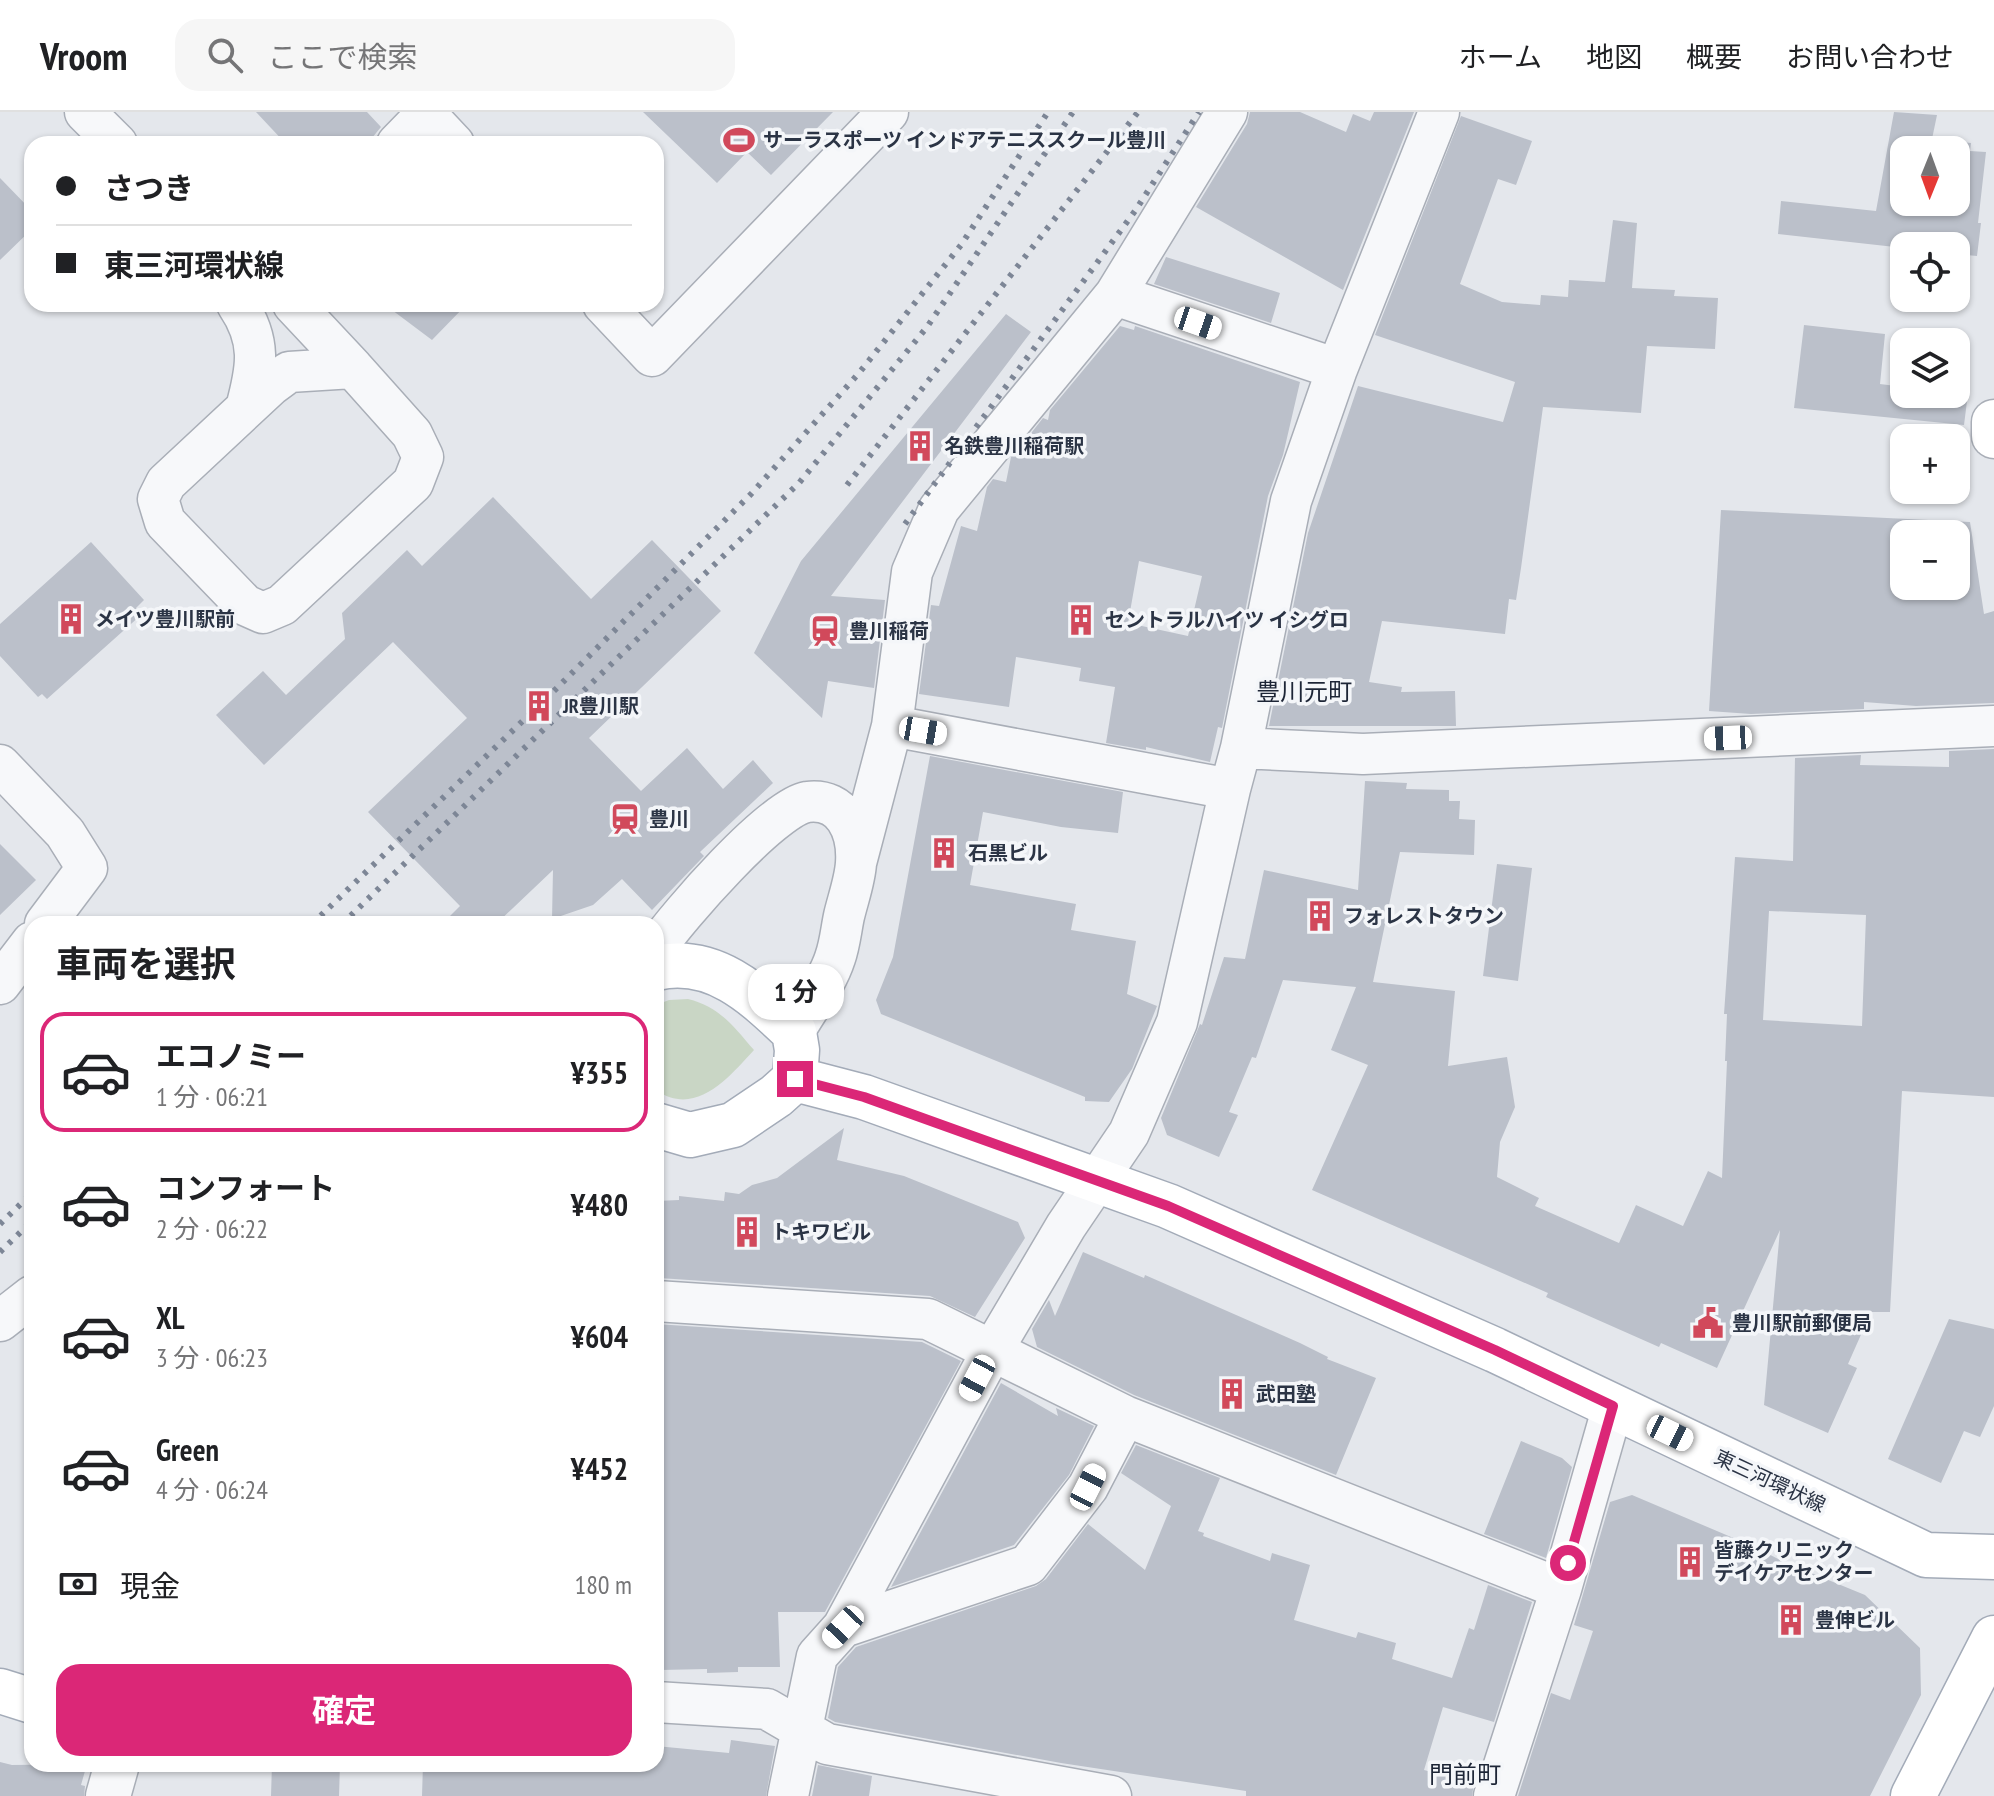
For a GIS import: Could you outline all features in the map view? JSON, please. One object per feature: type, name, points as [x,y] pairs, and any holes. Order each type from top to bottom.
[{"type":"main road","points":[[1994,422],[1994,436]]},
{"type":"main road","points":[[664,968],[689,966],[714,970],[741,986],[794,1032],[797,1050],[795,1079],[733,1125],[690,1135],[664,1127]]},
{"type":"main road","name":"東三河環状線","points":[[795,1079],[864,1097],[1182,1212],[1495,1350],[1926,1555],[1994,1557]]},
{"type":"main road","points":[[1913,1796],[1994,1638]]},
{"type":"main road","points":[[0,1691],[24,1698]]},
{"type":"street","points":[[85,112],[109,136]]},
{"type":"street","points":[[611,312],[652,356],[888,112]]},
{"type":"street","points":[[794,1032],[835,960],[856,863],[849,822],[892,726],[912,572],[939,509],[1115,295],[1227,112]]},
{"type":"street","points":[[788,1796],[817,1656],[843,1627],[992,1351],[1066,1226],[1129,1133],[1177,1022],[1241,748],[1291,501],[1337,369],[1439,112]]},
{"type":"street","points":[[405,136],[427,113],[447,136]]},
{"type":"street","points":[[1115,295],[1337,369]]},
{"type":"street","points":[[241,312],[256,342],[254,376],[246,408]]},
{"type":"street","points":[[300,312],[353,368],[412,434],[423,457],[413,483],[282,605],[263,613],[245,605],[165,522],[158,499],[166,483],[289,372],[353,368]]},
{"type":"street","points":[[892,726],[1230,789]]},
{"type":"street","points":[[1241,748],[1363,754],[1994,726]]},
{"type":"street","points":[[0,765],[65,833],[87,868],[51,916]]},
{"type":"street","points":[[664,938],[699,896],[780,816],[805,802],[857,802]]},
{"type":"street","points":[[0,984],[24,952]]},
{"type":"street","points":[[0,1321],[24,1302]]},
{"type":"street","points":[[664,1302],[928,1319],[1125,1416],[1561,1589]]},
{"type":"street","points":[[1494,1796],[1561,1589],[1613,1406]]},
{"type":"street","points":[[843,1627],[1028,1565],[1088,1487],[1125,1416]]},
{"type":"street","points":[[664,1703],[767,1709],[827,1744],[1111,1796]]},
{"type":"street","points":[[108,1796],[115,1772]]},
{"type":"green space","points":[[688,999],[709,1007],[732,1025],[754,1050],[723,1082],[698,1097],[685,1099],[664,1094],[664,1002]]},
{"type":"building","points":[[256,112],[367,112],[381,127],[374,136],[278,136]]},
{"type":"building","name":"サーラスポーツ インドアテニススクール豊川","points":[[643,112],[833,112],[771,175],[747,152],[717,183]]},
{"type":"building","points":[[1250,112],[1300,112],[1346,132],[1353,114],[1370,121],[1374,112],[1414,112],[1343,290],[1196,207],[1247,124]]},
{"type":"building","points":[[1894,112],[1937,115],[1933,136],[1890,136],[1890,216],[1970,216],[1970,151],[1986,152],[1977,256],[1970,255],[1970,232],[1890,232],[1890,246],[1778,234],[1781,201],[1876,211]]},
{"type":"building","points":[[1461,116],[1532,141],[1516,185],[1498,179],[1460,284],[1502,302],[1540,305],[1541,295],[1568,297],[1569,280],[1605,282],[1613,220],[1637,223],[1632,288],[1675,290],[1674,296],[1718,298],[1715,349],[1647,346],[1641,413],[1543,407],[1516,600],[1509,599],[1505,634],[1382,621],[1369,682],[1402,687],[1401,692],[1455,691],[1456,726],[1269,726],[1308,533],[1358,386],[1503,422],[1515,382],[1375,335]]},
{"type":"building","points":[[0,178],[24,203],[24,237],[0,260]]},
{"type":"building","points":[[1166,257],[1280,293],[1271,323],[1154,284]]},
{"type":"building","points":[[395,312],[459,312],[432,340]]},
{"type":"building","name":"名鉄豊川稲荷駅","points":[[1006,314],[1031,332],[831,596],[885,600],[874,688],[828,681],[822,718],[754,653],[801,561]]},
{"type":"building","points":[[1804,325],[1885,334],[1880,384],[1890,385],[1890,408],[1966,408],[1964,424],[1954,424],[1794,408]]},
{"type":"building","points":[[1120,326],[1134,330],[1135,326],[1300,382],[1283,455],[1268,496],[1222,728],[1218,727],[1210,762],[1146,747],[1146,750],[1106,743],[1115,687],[1079,681],[1081,668],[1016,657],[1009,707],[919,694],[931,605],[939,606],[961,526],[977,531],[987,487],[993,479],[1006,482],[1011,457],[1016,451],[1026,453],[1032,432],[1043,418],[1048,420],[1050,410]],"holes":[[[1139,561],[1202,576],[1188,636],[1128,623]]]},
{"type":"building","points":[[493,497],[591,599],[652,540],[721,611],[589,738],[641,791],[687,748],[723,789],[753,760],[773,783],[700,852],[704,856],[652,910],[622,879],[593,905],[552,916],[553,870],[504,916],[450,916],[460,906],[368,812],[467,718],[393,642],[264,765],[216,715],[263,671],[286,695],[345,639],[342,613],[407,550],[422,566]]},
{"type":"building","points":[[1721,510],[1928,520],[1890,520],[1890,600],[1970,600],[1970,522],[1984,614],[1994,611],[1994,703],[1916,706],[1864,702],[1864,709],[1751,714],[1709,711]]},
{"type":"building","name":"メイツ豊川駅前","points":[[91,542],[144,600],[136,608],[141,615],[47,699],[42,694],[38,697],[0,656],[0,624]]},
{"type":"building","points":[[1994,749],[1994,1097],[1902,1091],[1890,1312],[1871,1312],[1848,1364],[1857,1368],[1828,1433],[1764,1405],[1780,1230],[1717,1368],[1661,1343],[1659,1347],[1546,1297],[1548,1293],[1312,1190],[1368,1065],[1331,1050],[1356,987],[1283,980],[1256,1058],[1252,1057],[1229,1112],[1238,1115],[1219,1157],[1167,1135],[1161,1118],[1202,1025],[1224,957],[1245,959],[1264,870],[1358,890],[1365,781],[1407,783],[1406,789],[1449,790],[1449,801],[1460,801],[1459,819],[1475,820],[1474,855],[1400,852],[1373,982],[1455,991],[1448,1066],[1507,1057],[1515,1107],[1500,1142],[1497,1177],[1539,1198],[1535,1206],[1619,1243],[1636,1205],[1683,1226],[1708,1171],[1722,1178],[1727,1061],[1727,1014],[1724,1014],[1735,857],[1793,861],[1795,758],[1861,755],[1860,765],[1949,767],[1949,751]],"holes":[[[1769,911],[1866,915],[1862,1026],[1763,1020]]]},
{"type":"building","points":[[930,756],[1123,792],[1118,833],[1061,827],[983,812],[970,885],[1076,904],[1071,930],[1136,941],[1127,994],[1157,1006],[1132,1069],[1109,1102],[1085,1101],[1085,1097],[881,1014],[876,1000],[893,957]]},
{"type":"building","points":[[0,844],[36,880],[0,915]]},
{"type":"building","points":[[1497,864],[1532,868],[1518,981],[1483,976]]},
{"type":"building","points":[[844,1128],[837,1160],[904,1176],[1018,1222],[1025,1238],[975,1317],[930,1296],[664,1278],[664,1201],[679,1200],[679,1196],[724,1201],[725,1192],[739,1194],[752,1185],[777,1178]]},
{"type":"building","points":[[1083,1252],[1144,1278],[1145,1275],[1300,1343],[1327,1359],[1376,1378],[1336,1475],[1134,1395],[1037,1347],[1032,1329],[1049,1300],[1055,1316]]},
{"type":"building","points":[[1949,1319],[1994,1329],[1994,1406],[1980,1437],[1964,1431],[1941,1483],[1888,1459]]},
{"type":"building","points":[[664,1325],[922,1342],[961,1361],[825,1612],[778,1612],[780,1667],[738,1667],[738,1672],[707,1673],[707,1669],[664,1670]]},
{"type":"building","points":[[1001,1383],[1058,1416],[1056,1408],[1094,1426],[1069,1475],[1014,1545],[891,1587]]},
{"type":"building","points":[[1521,1441],[1562,1458],[1572,1467],[1546,1558],[1484,1534]]},
{"type":"building","points":[[1136,1445],[1220,1478],[1198,1531],[1204,1533],[1203,1536],[1270,1561],[1272,1553],[1310,1565],[1294,1620],[1356,1638],[1358,1632],[1396,1643],[1392,1659],[1452,1678],[1469,1628],[1474,1630],[1488,1585],[1532,1602],[1494,1722],[1443,1707],[1424,1770],[1474,1783],[1472,1796],[1246,1796],[1246,1791],[1061,1763],[835,1722],[828,1718],[838,1667],[856,1647],[1036,1586],[1046,1579],[1088,1524],[1145,1570],[1171,1506],[1121,1473]]},
{"type":"building","points":[[1632,1495],[1865,1595],[1920,1648],[1921,1695],[1870,1796],[1518,1796],[1551,1693],[1570,1700],[1593,1631],[1574,1625],[1610,1502]]},
{"type":"building","points":[[731,1740],[775,1746],[766,1796],[422,1796],[423,1772],[664,1772],[664,1747],[729,1753]]},
{"type":"building","points":[[0,1762],[24,1765],[24,1772],[85,1772],[81,1785],[85,1786],[84,1796],[0,1796]]},
{"type":"building","points":[[818,1765],[872,1776],[869,1796],[812,1796]]},
{"type":"building","points":[[272,1772],[340,1772],[339,1796],[271,1796]]},
{"type":"railway","points":[[320,916],[559,686],[752,493],[859,373],[961,245],[1048,112]]},
{"type":"railway","points":[[350,916],[799,483],[927,327],[1073,112]]},
{"type":"railway","points":[[847,485],[1138,112]]},
{"type":"railway","points":[[905,524],[1135,211],[1199,112]]},
{"type":"railway","points":[[0,1224],[24,1201]]},
{"type":"railway","points":[[0,1252],[24,1229]]},
{"type":"place","name":"サーラスポーツ インドアテニススクール豊川","points":[[739,140]]},
{"type":"place","name":"名鉄豊川稲荷駅","points":[[920,446]]},
{"type":"place","name":"メイツ豊川駅前","points":[[71,619]]},
{"type":"place","name":"セントラルハイツ イシグロ","points":[[1081,620]]},
{"type":"place","name":"豊川稲荷","points":[[825,631]]},
{"type":"place","name":"JR豊川駅","points":[[539,706]]},
{"type":"place","name":"豊川","points":[[625,819]]},
{"type":"place","name":"石黒ビル","points":[[944,853]]},
{"type":"place","name":"フォレストタウン","points":[[1320,916]]},
{"type":"place","name":"トキワビル","points":[[747,1232]]},
{"type":"place","name":"豊川駅前郵便局","points":[[1708,1323]]},
{"type":"place","name":"武田塾","points":[[1232,1394]]},
{"type":"place","name":"皆藤クリニック デイケアセンター","points":[[1690,1562]]},
{"type":"place","name":"豊伸ビル","points":[[1791,1620]]},
{"type":"district","name":"豊川元町","points":[[1304,692]]},
{"type":"district","name":"門前町","points":[[1465,1775]]},
{"type":"route","points":[[795,1079],[864,1097],[1168,1206],[1495,1350],[1613,1406],[1568,1563]]}]
